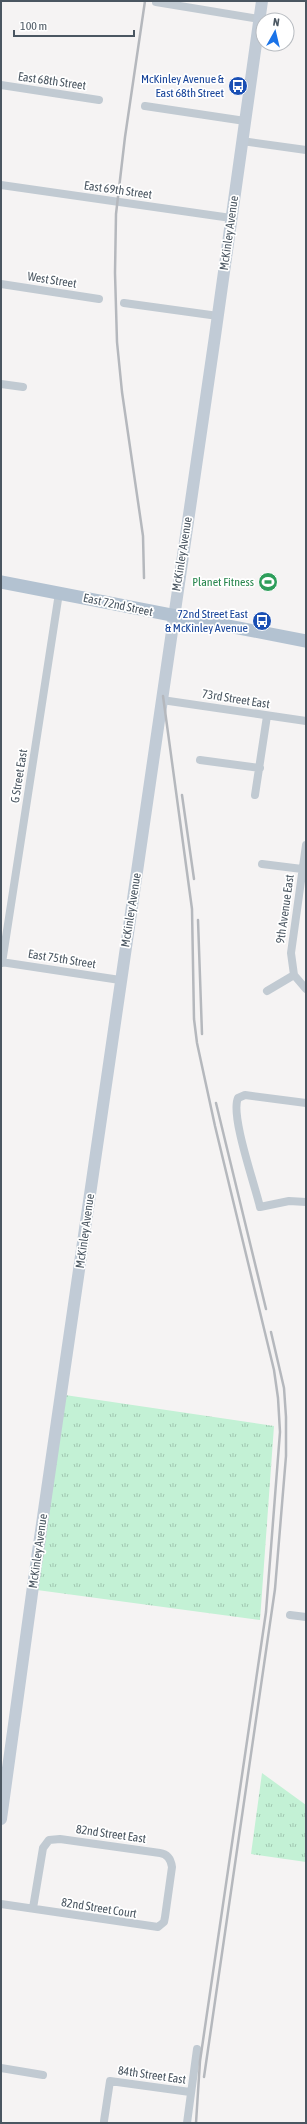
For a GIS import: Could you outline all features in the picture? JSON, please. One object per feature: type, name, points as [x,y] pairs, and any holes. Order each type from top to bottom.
[{"type":"main road","name":"East 72nd Street","points":[[1,582],[306,641]]},
{"type":"street","name":"McKinley Avenue","points":[[260,12],[262,1]]},
{"type":"street","points":[[156,2],[255,17]]},
{"type":"street","name":"McKinley Avenue","points":[[1,1819],[120,980],[218,316],[255,47]]},
{"type":"street","name":"East 68th Street","points":[[1,85],[99,100]]},
{"type":"street","points":[[145,106],[245,121]]},
{"type":"street","points":[[242,141],[306,150]]},
{"type":"street","name":"East 69th Street","points":[[1,185],[231,218]]},
{"type":"street","name":"West Street","points":[[1,284],[99,299]]},
{"type":"street","points":[[124,303],[218,316]]},
{"type":"street","points":[[1,384],[23,387]]},
{"type":"street","name":"G Street East","points":[[2,962],[59,593]]},
{"type":"street","name":"73rd Street East","points":[[162,700],[306,721]]},
{"type":"street","points":[[255,795],[267,716]]},
{"type":"street","points":[[200,760],[260,768]]},
{"type":"street","name":"9th Avenue East","points":[[294,975],[291,953],[302,899],[302,869],[306,845]]},
{"type":"street","points":[[262,864],[302,869]]},
{"type":"street","name":"East 75th Street","points":[[2,962],[120,980]]},
{"type":"street","points":[[267,991],[294,975],[306,989]]},
{"type":"street","points":[[306,1103],[251,1095],[238,1098],[235,1105],[237,1120],[260,1207],[289,1201],[306,1202]]},
{"type":"street","points":[[290,1615],[306,1617]]},
{"type":"street","name":"82nd Street East","points":[[33,1908],[43,1848],[49,1840],[60,1839],[91,1843],[160,1853],[168,1857],[172,1868],[165,1917],[161,1926]]},
{"type":"street","name":"82nd Street Court","points":[[1,1904],[150,1927],[161,1926]]},
{"type":"street","points":[[187,2123],[197,2049]]},
{"type":"street","points":[[1,2068],[43,2075]]},
{"type":"street","name":"84th Street East","points":[[104,2120],[110,2081],[190,2092]]},
{"type":"green space","points":[[65,1395],[274,1426],[260,1620],[37,1590]]},
{"type":"green space","points":[[262,1773],[306,1805],[306,1862],[251,1854]]},
{"type":"railway","points":[[144,578],[143,536],[122,392],[117,342],[115,273],[116,214],[125,137],[145,1]]},
{"type":"railway","points":[[163,696],[192,909],[194,1019],[197,1043],[215,1126],[274,1370],[278,1398],[280,1432],[266,1612],[200,2061],[196,2123]]},
{"type":"railway","points":[[182,795],[194,879]]},
{"type":"railway","points":[[198,920],[202,1034]]},
{"type":"railway","points":[[216,1103],[266,1309]]},
{"type":"railway","points":[[204,2077],[275,1589],[286,1456],[286,1417],[284,1388],[271,1332]]},
{"type":"place","name":"McKinley Avenue & East 68th Street","points":[[238,86]]},
{"type":"place","name":"Planet Fitness","points":[[268,582]]},
{"type":"place","name":"72nd Street East & McKinley Avenue","points":[[262,621]]}]
